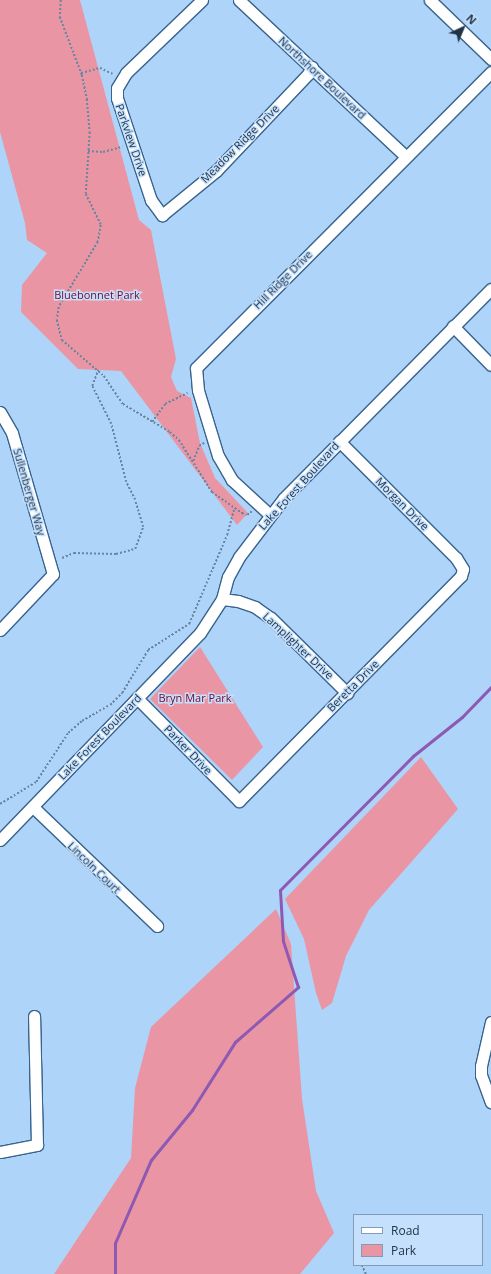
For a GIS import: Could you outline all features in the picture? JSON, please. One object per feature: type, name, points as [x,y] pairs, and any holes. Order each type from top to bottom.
[{"type":"street","name":"Parkview Drive","points":[[162,215],[151,200],[116,98],[116,88],[123,79],[202,0]]},
{"type":"street","name":"Northshore Boulevard","points":[[239,0],[405,156]]},
{"type":"street","points":[[430,0],[491,59]]},
{"type":"street","name":"Meadow Ridge Drive","points":[[162,215],[216,171],[308,74],[312,67]]},
{"type":"street","name":"Hill Ridge Drive","points":[[270,515],[258,505],[225,469],[213,439],[198,390],[196,368],[405,156],[491,72]]},
{"type":"street","name":"Lake Forest Boulevard","points":[[0,840],[200,633],[222,599],[228,577],[239,557],[270,515],[339,441],[491,289]]},
{"type":"street","points":[[453,326],[491,365]]},
{"type":"street","name":"Sullenberger Way","points":[[0,412],[12,433],[53,574],[0,630]]},
{"type":"street","name":"Morgan Drive","points":[[339,441],[456,558],[463,569]]},
{"type":"street","name":"Beretta Drive","points":[[239,801],[458,580],[463,569]]},
{"type":"street","name":"Lamplighter Drive","points":[[222,599],[238,601],[255,607],[271,618],[347,693]]},
{"type":"street","name":"Parker Drive","points":[[137,698],[239,801]]},
{"type":"street","name":"Lincoln Court","points":[[33,807],[157,926]]},
{"type":"street","points":[[0,1152],[37,1145],[34,1016]]},
{"type":"street","points":[[491,1022],[481,1066],[481,1075],[491,1102]]},
{"type":"path","points":[[61,0],[60,17],[81,73],[87,99],[88,151],[86,194],[101,225],[101,232],[98,242],[59,307],[57,320],[62,340],[98,370],[123,404],[175,436],[193,461],[212,492],[234,509],[247,515],[258,505]]},
{"type":"path","points":[[81,73],[100,68],[123,79]]},
{"type":"path","points":[[88,151],[111,150],[132,143]]},
{"type":"path","points":[[62,558],[74,553],[116,554],[135,549],[143,527],[135,500],[126,482],[111,424],[92,386],[98,370]]},
{"type":"path","points":[[152,422],[170,400],[198,390]]},
{"type":"path","points":[[193,461],[199,446],[213,439]]},
{"type":"path","points":[[0,804],[36,782],[68,733],[82,721],[110,705],[122,693],[148,650],[189,624],[227,535],[234,509]]},
{"type":"green space","name":"Bluebonnet Park","points":[[0,0],[80,0],[139,220],[151,230],[176,359],[171,377],[177,391],[191,398],[200,443],[215,478],[248,513],[237,525],[121,371],[78,369],[21,312],[22,285],[47,253],[27,240],[25,223],[0,132]]},
{"type":"green space","name":"Bryn Mar Park","points":[[200,647],[263,747],[232,780],[150,699]]},
{"type":"green space","points":[[421,757],[458,809],[369,910],[346,956],[332,1003],[322,1010],[316,993],[304,939],[285,899]]},
{"type":"green space","points":[[276,909],[291,944],[302,1099],[316,1191],[334,1233],[300,1274],[54,1274],[131,1158],[135,1088],[151,1027]]},
{"type":"waterway","points":[[115,1274],[115,1243],[151,1160],[192,1110],[235,1042],[298,987],[283,941],[280,890],[413,756],[462,717],[491,687]]}]
